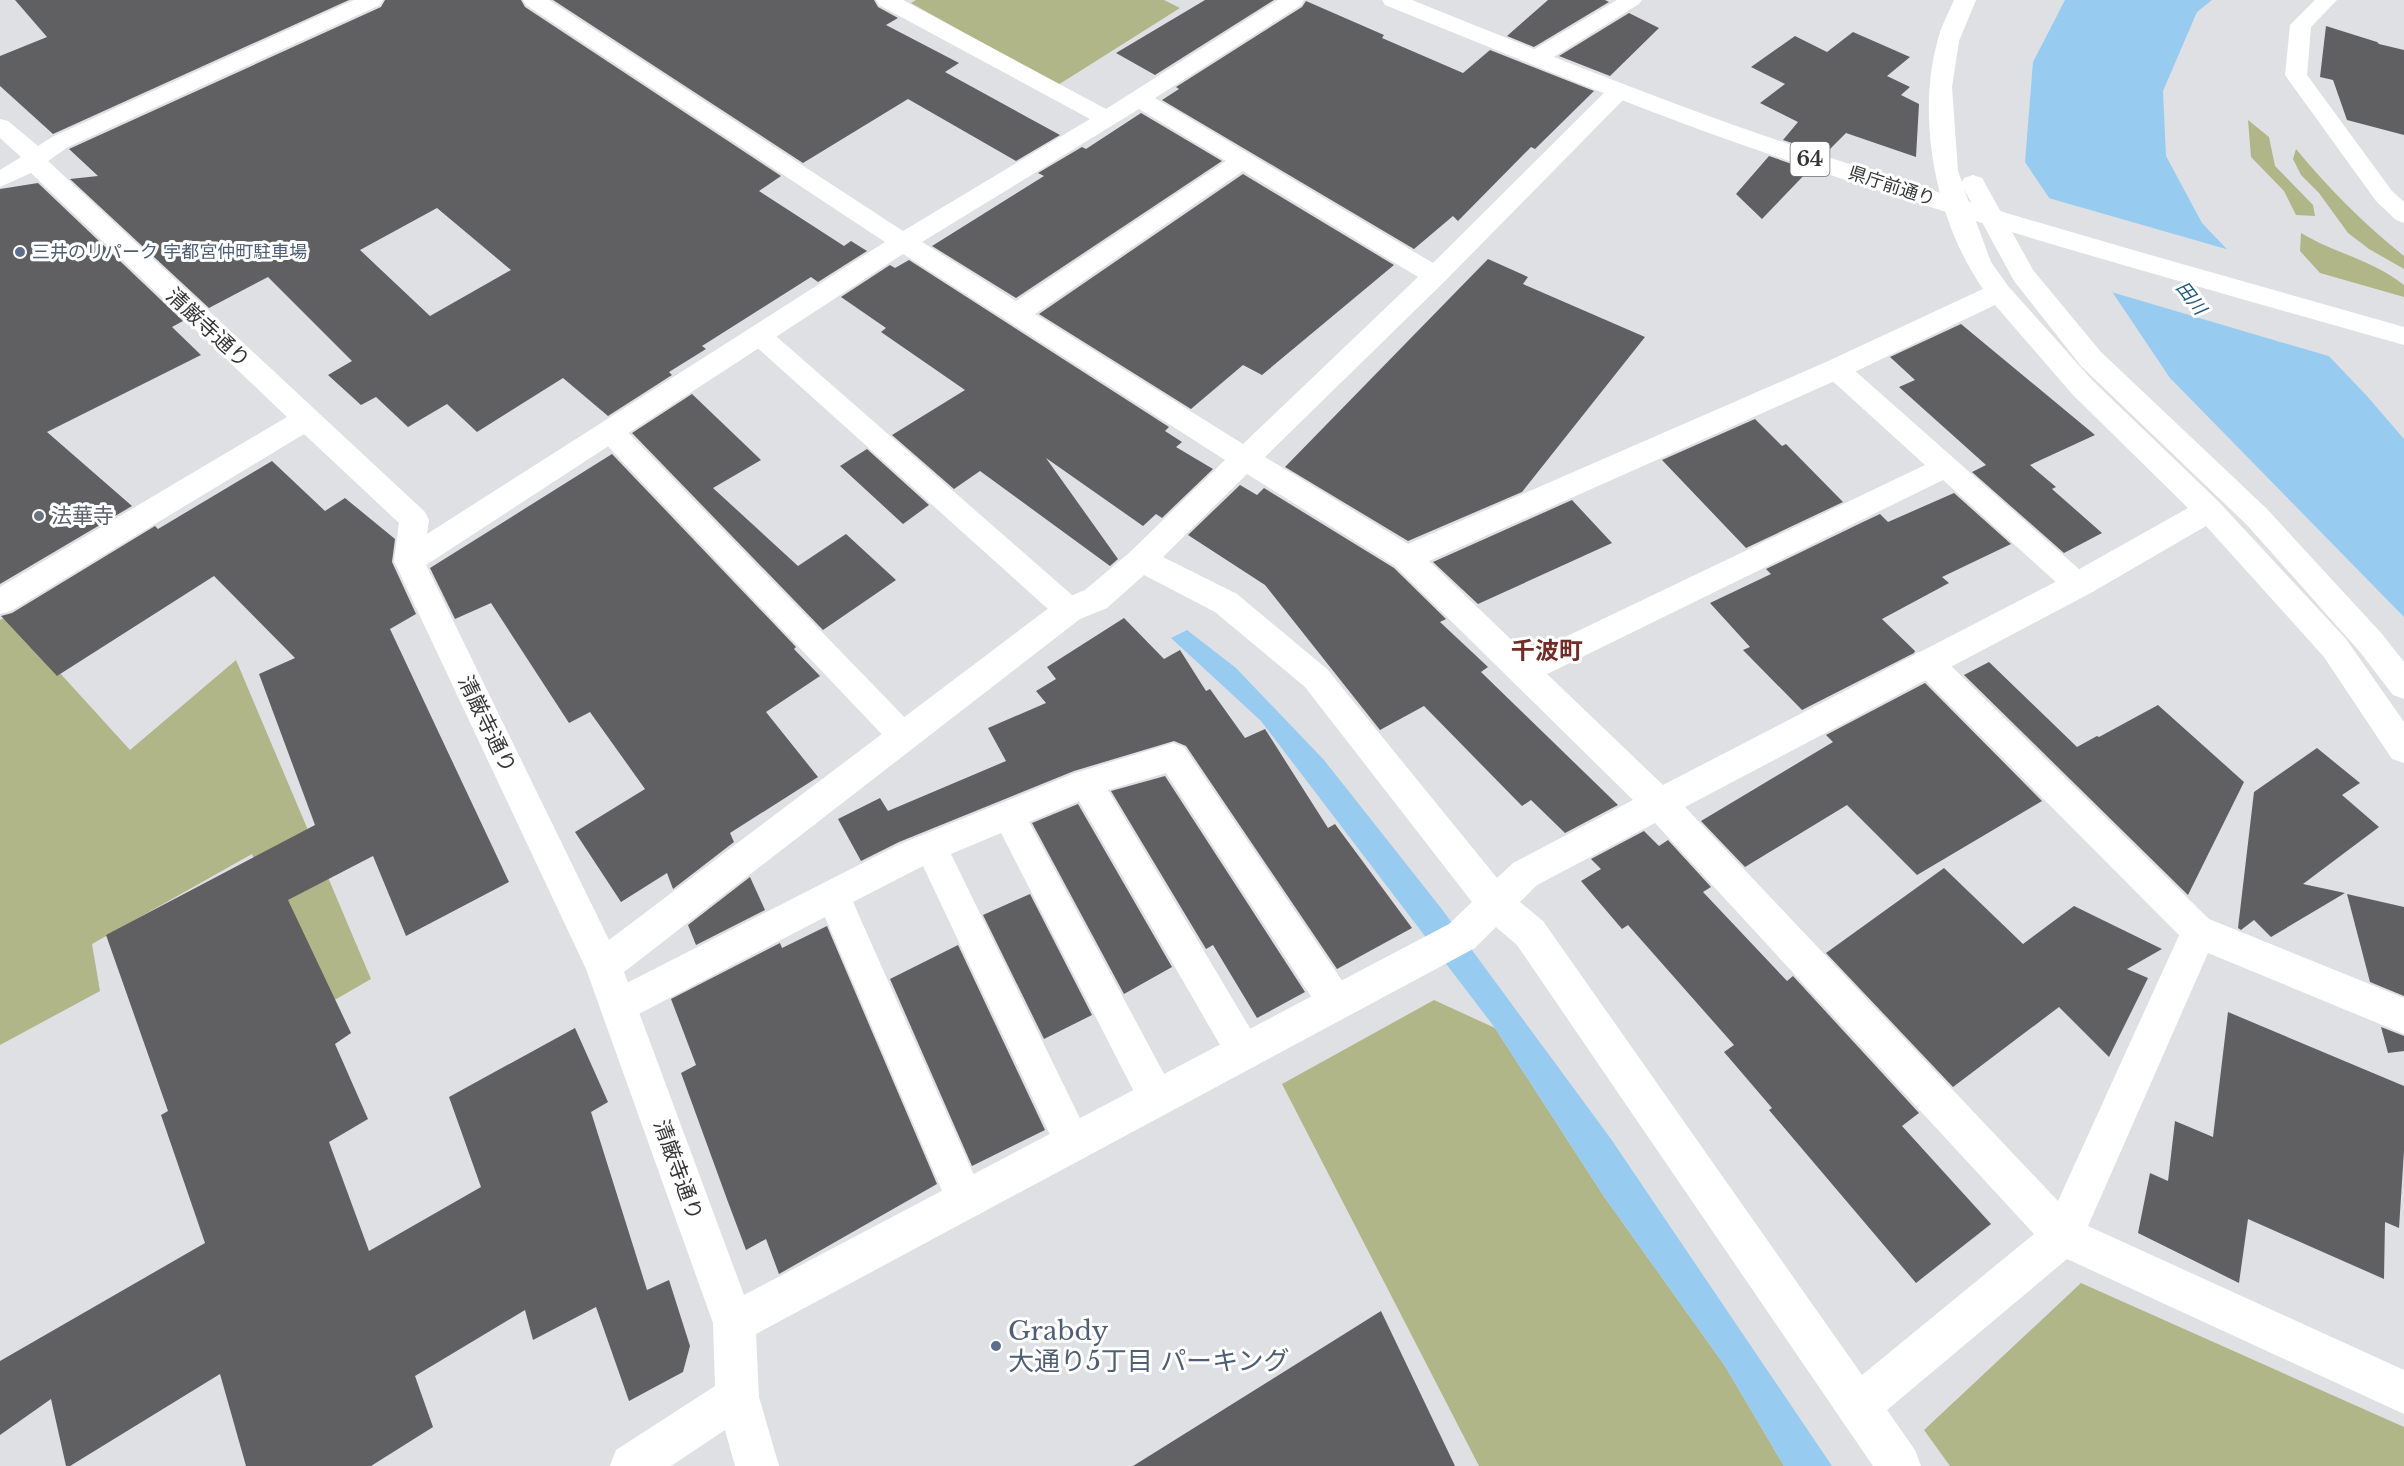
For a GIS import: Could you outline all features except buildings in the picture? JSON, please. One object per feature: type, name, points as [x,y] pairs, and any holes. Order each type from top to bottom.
[{"type":"street","points":[[0,179],[60,142],[372,0]]},
{"type":"street","points":[[534,0],[903,242],[1245,459],[1406,558],[1659,803],[2063,1236],[2404,1392]]},
{"type":"street","points":[[887,0],[1107,119]]},
{"type":"street","points":[[409,561],[903,242],[1107,119],[1293,0]]},
{"type":"street","name":"県庁前通り","points":[[1393,0],[1619,91],[1821,163],[1957,207],[2404,336]]},
{"type":"street","points":[[1965,0],[1948,41],[1940,87],[1946,171],[1979,264],[1999,292],[2083,388],[2209,510],[2335,648],[2404,749]]},
{"type":"street","points":[[603,966],[1069,610],[1096,599],[1141,561],[1436,276],[1619,91]]},
{"type":"street","points":[[1138,98],[1436,276]]},
{"type":"street","name":"清厳寺通り","points":[[0,126],[27,148],[43,172],[414,520],[409,561],[603,966],[734,1323],[737,1397],[757,1466]]},
{"type":"street","points":[[1016,314],[1242,160]]},
{"type":"street","points":[[1973,183],[1997,218],[2023,275],[2091,360],[2257,517],[2371,643],[2404,686]]},
{"type":"street","points":[[1406,558],[1836,369],[1999,292]]},
{"type":"street","points":[[0,602],[305,420]]},
{"type":"street","points":[[734,1323],[1462,936],[1525,874],[2078,585],[2209,510]]},
{"type":"street","points":[[1141,561],[1226,603],[1317,678],[1496,904],[1530,933],[1899,1466]]},
{"type":"street","points":[[1857,1407],[2063,1236],[2199,932],[2404,1016]]},
{"type":"street","points":[[633,1466],[737,1397]]},
{"type":"lane","points":[[1536,58],[1632,0]]},
{"type":"lane","points":[[2327,0],[2301,25],[2296,75],[2384,196],[2404,215]]},
{"type":"lane","points":[[760,336],[1069,610]]},
{"type":"lane","points":[[1836,369],[2078,585]]},
{"type":"lane","points":[[610,432],[903,736]]},
{"type":"lane","points":[[1524,671],[1945,467]]},
{"type":"lane","points":[[1927,662],[2199,932]]},
{"type":"lane","points":[[618,1006],[931,848],[1086,783],[1173,757],[1336,1003]]},
{"type":"lane","points":[[1086,783],[1244,1052]]},
{"type":"lane","points":[[1008,815],[1157,1098]]},
{"type":"lane","points":[[931,848],[1073,1143]]},
{"type":"lane","points":[[833,896],[966,1200]]},
{"type":"green space","points":[[916,0],[1164,0],[1180,8],[1058,85],[911,3]]},
{"type":"green space","points":[[2248,120],[2269,137],[2275,166],[2313,205],[2315,216],[2296,215],[2284,191],[2251,157]]},
{"type":"green space","points":[[2296,149],[2347,206],[2404,256],[2404,269],[2369,249],[2348,233],[2319,193],[2301,175],[2293,159]]},
{"type":"green space","points":[[2301,233],[2392,276],[2404,285],[2404,297],[2320,273],[2300,251]]},
{"type":"green space","points":[[8,616],[130,750],[236,660],[371,979],[319,1009],[252,854],[92,944],[100,991],[0,1045],[0,620]]},
{"type":"green space","points":[[1434,1000],[1495,1028],[1603,1195],[1725,1366],[1784,1466],[1479,1466],[1282,1084]]},
{"type":"green space","points":[[2081,1283],[2404,1427],[2404,1466],[1950,1466],[1924,1430]]},
{"type":"water","name":"田川","points":[[2065,0],[2212,0],[2197,12],[2163,91],[2166,156],[2202,223],[2367,396],[2404,439],[2404,617],[2170,378],[2025,162],[2033,62]]},
{"type":"water","points":[[1187,630],[1236,668],[1324,760],[1441,908],[1611,1139],[1832,1466],[1784,1466],[1725,1366],[1603,1195],[1495,1028],[1261,721],[1171,638]]},
{"type":"pier","points":[[2045,197],[2233,251],[2335,358],[2108,291]]},
{"type":"place","name":"三井のリパーク 宇都宮仲町駐車場","points":[[20,252]]},
{"type":"place","name":"法華寺","points":[[39,516]]},
{"type":"place","name":"Grabdy 大通り5丁目 パーキング","points":[[996,1346]]},
{"type":"district","name":"千波町","points":[[1547,651]]}]
